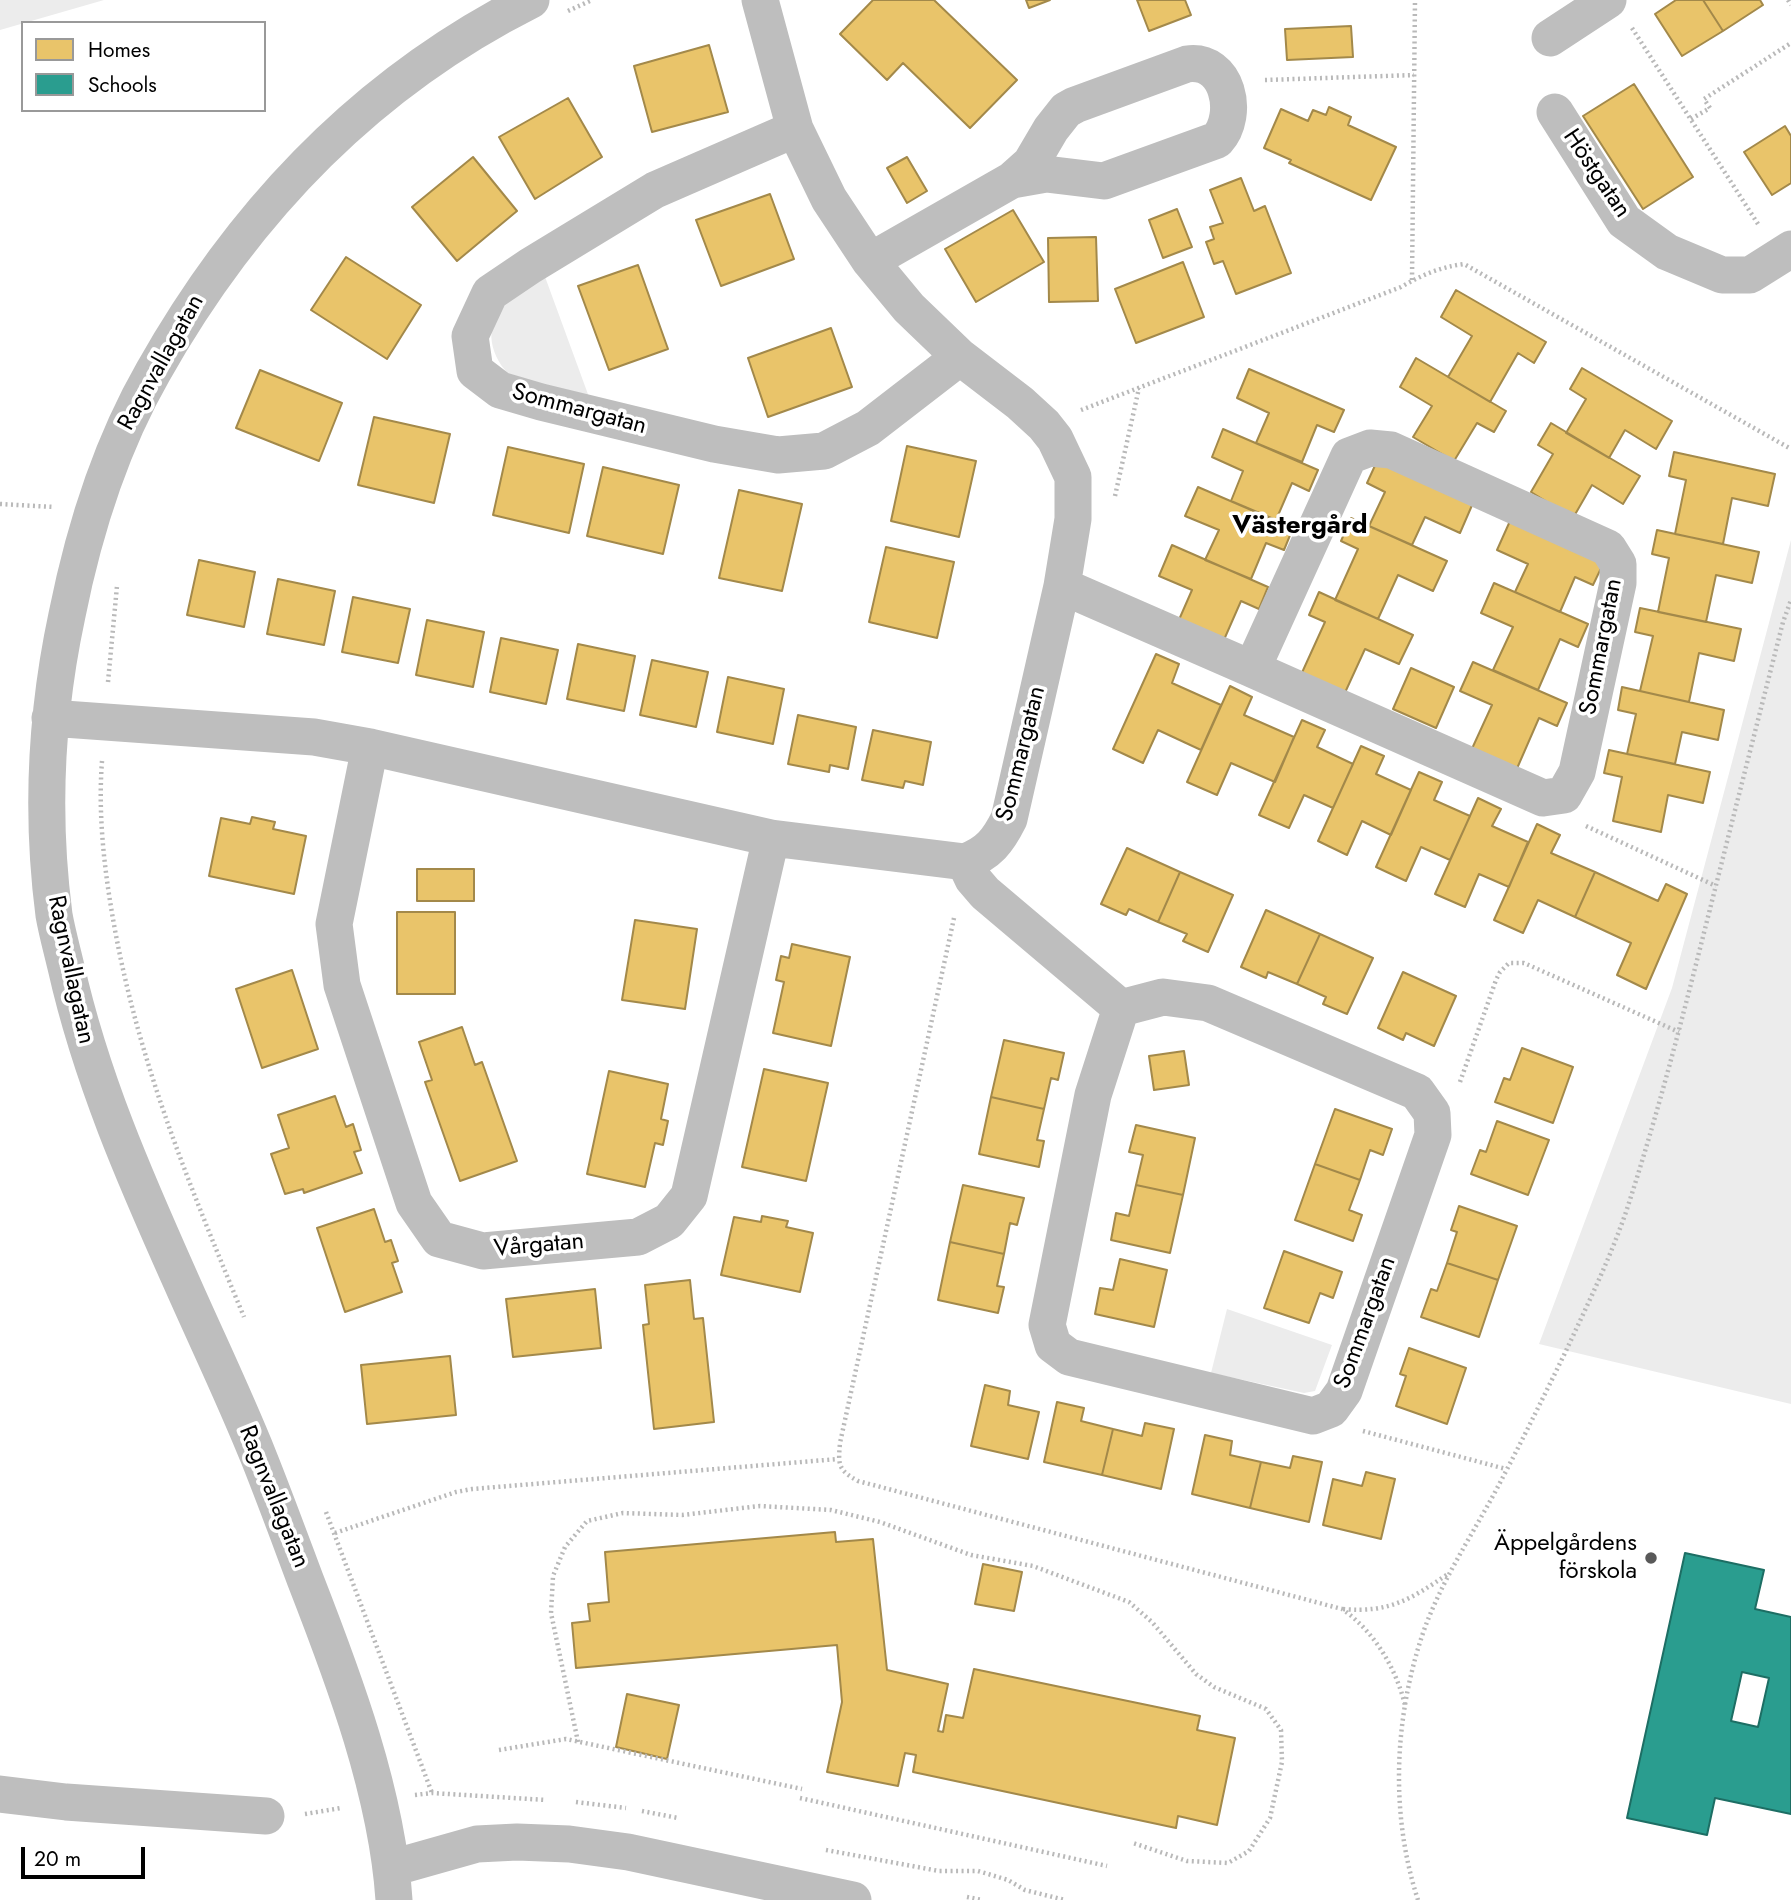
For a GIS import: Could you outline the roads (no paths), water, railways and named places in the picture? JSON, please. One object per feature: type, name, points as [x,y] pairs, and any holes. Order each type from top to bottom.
[{"type":"street","name":"Sommargatan","points":[[760,0],[795,129],[829,199],[870,261],[909,308],[960,357],[1044,425],[1055,439],[1073,477],[1073,519],[1062,586],[1009,819],[1002,835],[987,851],[965,862]]},
{"type":"street","name":"Ragnvallagatan","points":[[393,1884],[372,1779],[341,1672],[258,1455],[149,1210],[101,1094],[75,1011],[55,919],[46,824],[50,718],[61,641],[93,509],[134,405],[206,284],[253,223],[301,168],[354,118],[405,76],[545,8]]},
{"type":"street","points":[[1550,38],[1618,11]]},
{"type":"street","points":[[870,261],[1012,180],[1031,163],[1059,117],[1075,104],[1196,62],[1211,68],[1222,81],[1228,100],[1229,117],[1227,126],[1217,140],[1104,181],[1046,174],[1012,180]]},
{"type":"street","name":"Höstgatan","points":[[1555,111],[1624,221],[1667,252],[1722,275],[1750,275],[1785,253]]},
{"type":"street","name":"Sommargatan","points":[[795,129],[655,190],[490,293],[470,336],[475,371],[500,390],[541,402],[715,444],[778,455],[824,451],[857,434],[960,357]]},
{"type":"street","name":"Sommargatan","points":[[1370,448],[1391,450],[1608,548],[1618,564],[1618,583],[1577,772],[1564,795],[1543,798],[1252,669],[1349,456],[1370,448]]},
{"type":"street","points":[[1062,586],[1252,669]]},
{"type":"street","points":[[50,718],[314,737],[370,747],[771,838],[965,862],[973,879],[985,893],[1121,1008]]},
{"type":"street","name":"Vårgatan","points":[[370,747],[334,924],[342,985],[414,1203],[439,1239],[484,1251],[638,1237],[669,1221],[689,1196],[771,838]]},
{"type":"street","name":"Sommargatan","points":[[1163,998],[1208,1003],[1417,1092],[1432,1113],[1433,1135],[1344,1391],[1331,1409],[1313,1416],[1069,1357],[1053,1345],[1047,1325],[1093,1095],[1121,1008],[1163,998]]},
{"type":"street","points":[[0,1794],[66,1802],[266,1816]]},
{"type":"street","points":[[393,1884],[477,1844],[517,1842],[569,1844],[628,1852],[853,1900]]},
{"type":"place","name":"Äppelgårdens förskola","points":[[1651,1558]]},
{"type":"district","name":"Västergård","points":[[1300,527]]}]
